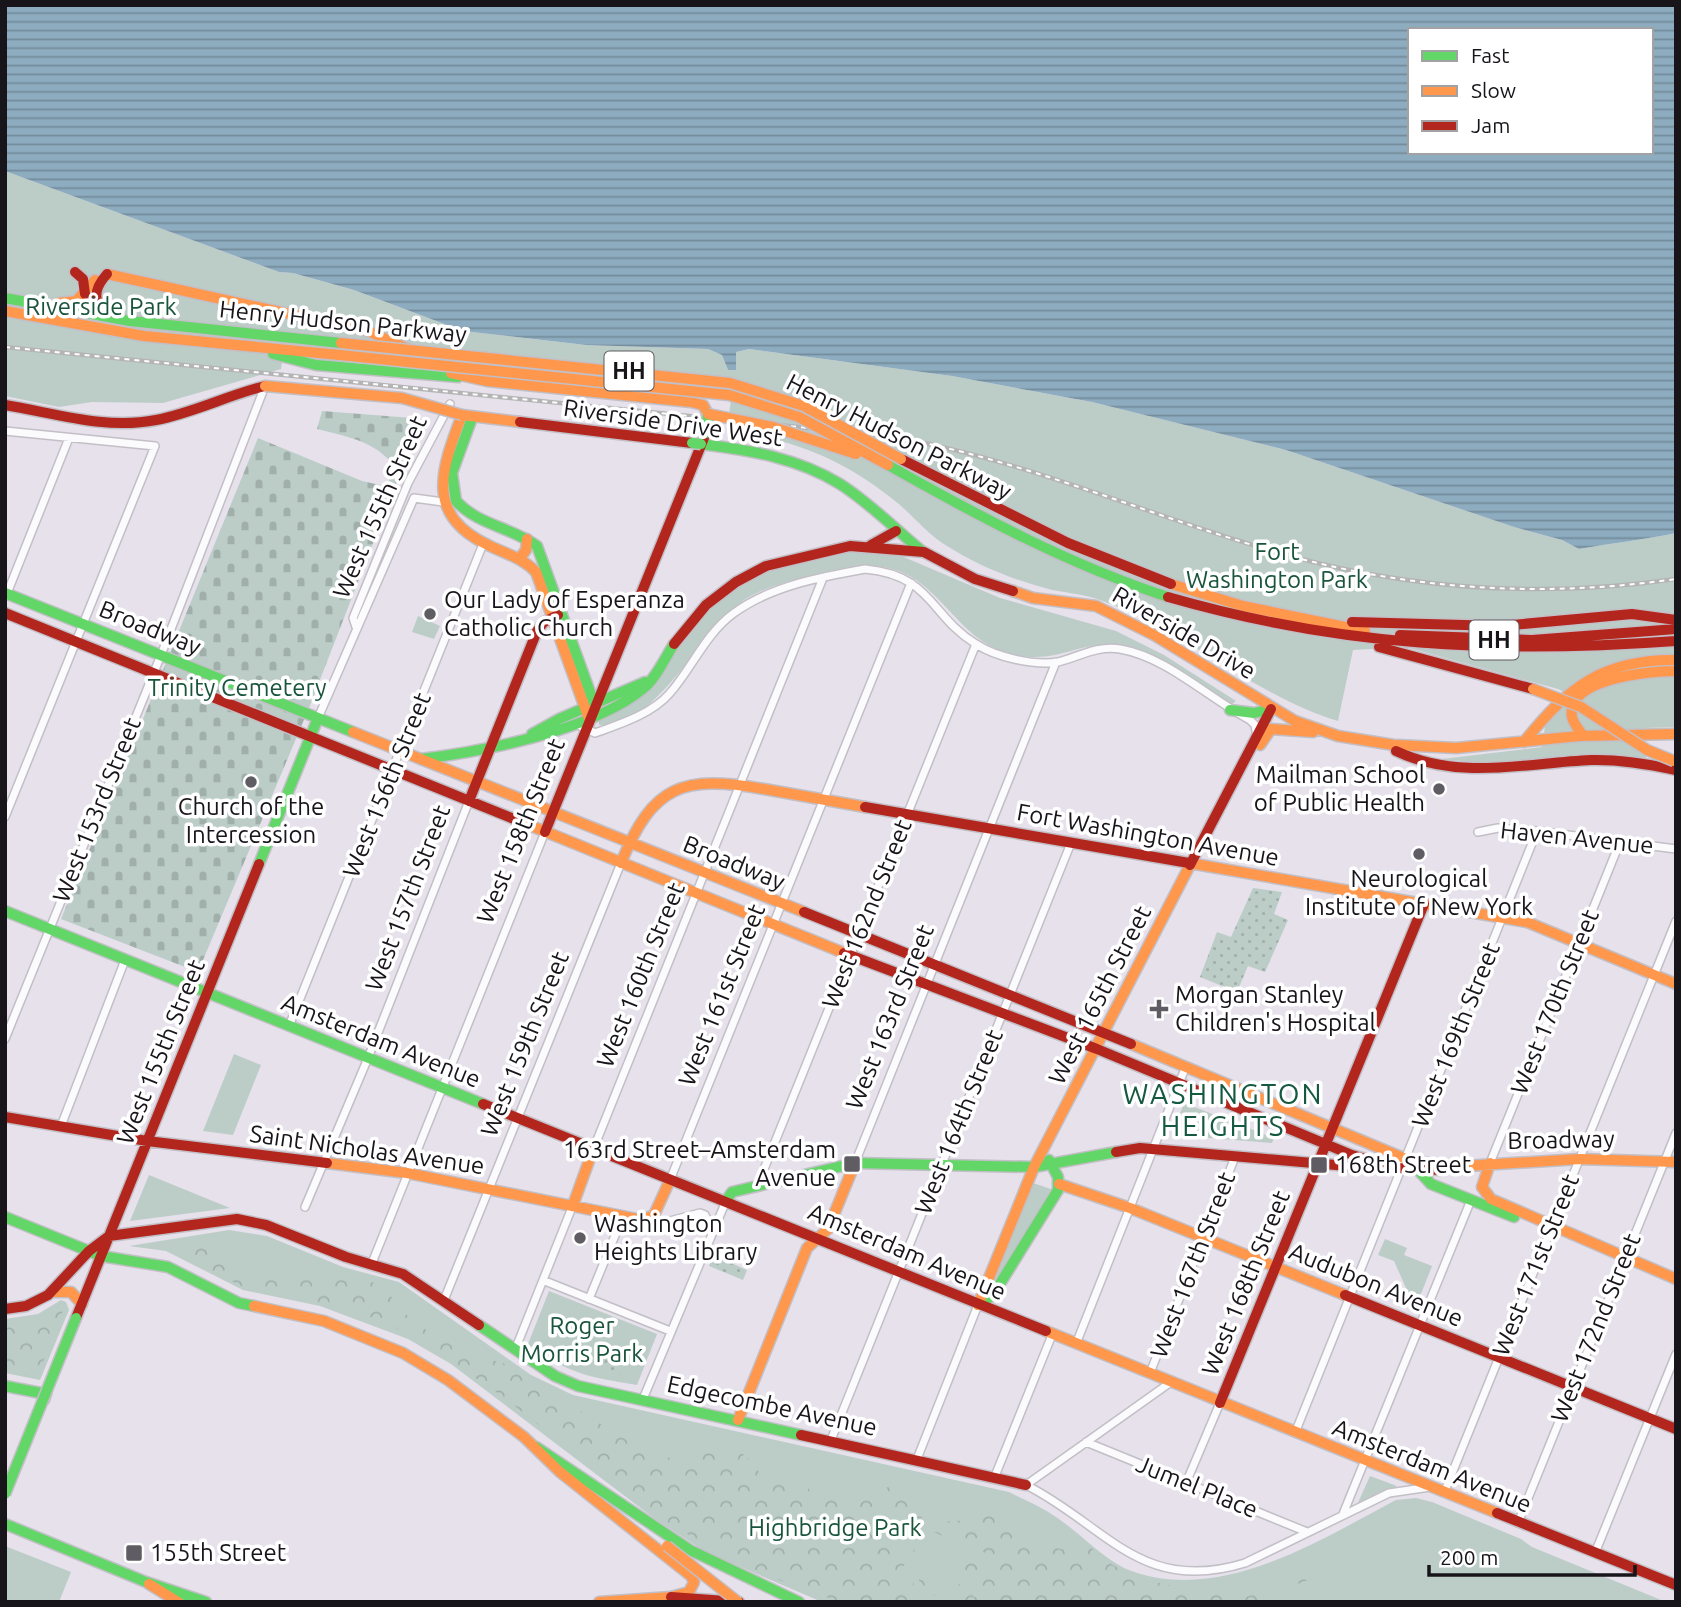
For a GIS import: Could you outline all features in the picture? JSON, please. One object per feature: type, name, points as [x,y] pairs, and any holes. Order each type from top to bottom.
[{"type":"main road","points":[[75,272],[83,279],[85,294]]},
{"type":"main road","points":[[107,274],[96,292],[101,309],[171,327]]},
{"type":"main road","points":[[19,302],[68,304],[85,294],[98,276],[107,274],[398,337],[474,379]]},
{"type":"main road","name":"Henry Hudson Parkway","points":[[5,298],[171,327],[730,383],[804,406],[1032,528],[1121,567],[1212,597],[1314,622],[1388,634],[1485,640],[1580,639],[1676,629]]},
{"type":"main road","name":"Henry Hudson Parkway","points":[[5,311],[119,332],[729,395],[799,417],[1026,538],[1131,584],[1239,617],[1352,638],[1424,646],[1515,649],[1675,641]]},
{"type":"main road","points":[[368,331],[458,377]]},
{"type":"main road","points":[[246,346],[316,365],[691,402],[703,405],[708,414],[793,432],[888,465]]},
{"type":"main road","points":[[5,405],[75,419],[139,422],[168,416],[265,386],[402,398],[467,417],[441,481],[443,502],[452,522],[471,540],[520,558],[536,572],[558,616]]},
{"type":"main road","name":"West 158th Street","points":[[545,832],[586,717],[706,433],[708,414]]},
{"type":"main road","name":"Riverside Drive West","points":[[467,417],[741,449],[776,456],[839,483],[924,552]]},
{"type":"main road","points":[[455,449],[452,490],[459,505],[479,520],[527,539],[537,546],[586,717]]},
{"type":"main road","points":[[471,540],[472,527],[479,520]]},
{"type":"main road","name":"Riverside Drive","points":[[870,546],[896,530]]},
{"type":"main road","points":[[520,558],[526,550],[527,539]]},
{"type":"main road","name":"Riverside Drive","points":[[586,717],[636,696],[654,676],[682,632],[706,605],[736,582],[766,566],[850,546],[870,546],[924,552],[975,579],[1033,598],[1096,606],[1154,635],[1271,709],[1326,733],[1393,747],[1456,748],[1583,736],[1676,734]]},
{"type":"main road","name":"Broadway","points":[[6,594],[84,623],[933,967],[1102,1032],[1406,1159],[1448,1167]]},
{"type":"main road","name":"Broadway","points":[[5,613],[925,986],[1003,1013],[1258,1115],[1325,1145],[1402,1170],[1420,1172],[1490,1163],[1580,1159],[1676,1162]]},
{"type":"main road","points":[[1314,622],[1489,626],[1624,615],[1676,620]]},
{"type":"main road","name":"West 157th Street","points":[[469,801],[537,631],[558,616]]},
{"type":"main road","points":[[1352,638],[1533,689],[1581,706],[1647,750],[1675,764]]},
{"type":"main road","points":[[1524,742],[1557,701],[1590,677],[1635,661],[1676,660]]},
{"type":"main road","points":[[1583,736],[1572,723],[1569,714],[1572,704],[1585,692],[1605,681],[1633,673],[1676,671]]},
{"type":"main road","points":[[1230,710],[1254,713],[1271,709]]},
{"type":"main road","name":"West 165th Street","points":[[978,1305],[1034,1167],[1271,709]]},
{"type":"main road","points":[[420,760],[463,754],[586,717]]},
{"type":"main road","points":[[531,734],[543,726],[586,717]]},
{"type":"main road","name":"West 155th Street","points":[[5,1495],[318,718]]},
{"type":"main road","points":[[1242,766],[1255,756],[1271,729],[1326,733]]},
{"type":"main road","points":[[1393,747],[1418,761],[1486,770],[1595,760],[1675,764]]},
{"type":"main road","name":"Fort Washington Avenue","points":[[629,843],[646,811],[676,790],[712,782],[1192,863],[1537,925],[1676,984]]},
{"type":"main road","name":"West 159th Street","points":[[621,863],[629,843]]},
{"type":"main road","name":"West 168th Street","points":[[1220,1403],[1424,904]]},
{"type":"main road","name":"Amsterdam Avenue","points":[[5,911],[670,1181],[899,1270],[978,1305],[1518,1523],[1675,1583]]},
{"type":"main road","points":[[1258,1115],[1266,1100]]},
{"type":"main road","name":"Saint Nicholas Avenue","points":[[5,1117],[147,1142],[407,1172],[642,1220]]},
{"type":"main road","points":[[1044,1148],[1059,1184]]},
{"type":"main road","points":[[726,1201],[732,1192],[758,1184],[855,1163],[1034,1167],[1128,1150],[1155,1149],[1317,1165],[1359,1167],[1371,1160]]},
{"type":"main road","name":"West 160th Street","points":[[573,1206],[593,1150]]},
{"type":"main road","name":"West 163rd Street","points":[[738,1420],[807,1248],[828,1229],[855,1163]]},
{"type":"main road","points":[[1490,1163],[1482,1184],[1485,1194],[1551,1228]]},
{"type":"main road","points":[[1420,1172],[1427,1181],[1471,1200],[1551,1228],[1676,1279]]},
{"type":"main road","name":"West 161st Street","points":[[642,1220],[654,1215],[670,1181]]},
{"type":"main road","name":"West 165th Street","points":[[978,1305],[993,1295],[1059,1184]]},
{"type":"main road","name":"Audubon Avenue","points":[[1059,1184],[1130,1208],[1676,1429]]},
{"type":"main road","points":[[5,1217],[101,1256],[163,1265],[239,1303],[314,1319],[375,1340],[440,1374],[738,1602]]},
{"type":"main road","name":"Edgecombe Avenue","points":[[108,1236],[237,1219],[266,1225],[346,1257],[403,1273],[555,1376],[578,1386],[1026,1485]]},
{"type":"main road","points":[[5,1309],[26,1306],[52,1292],[89,1251],[108,1236]]},
{"type":"main road","points":[[52,1292],[71,1292],[82,1304]]},
{"type":"main road","points":[[5,1386],[46,1394],[5,1495]]},
{"type":"main road","points":[[536,1447],[560,1472],[691,1576],[694,1584],[691,1591],[671,1597]]},
{"type":"main road","points":[[536,1447],[567,1464],[693,1552],[751,1582],[799,1602]]},
{"type":"main road","points":[[5,1524],[189,1599],[206,1602]]},
{"type":"main road","points":[[146,1582],[163,1598],[178,1602]]},
{"type":"main road","points":[[598,1602],[671,1597],[738,1602]]},
{"type":"street","name":"West 153rd Street","points":[[5,1039],[161,655],[265,386]]},
{"type":"street","name":"West 155th Street","points":[[356,627],[353,618],[408,483],[450,404]]},
{"type":"street","points":[[5,431],[155,446],[5,817]]},
{"type":"street","points":[[6,594],[69,438]]},
{"type":"street","name":"West 155th Street","points":[[318,718],[356,627],[364,618],[414,498],[443,502]]},
{"type":"street","name":"West 156th Street","points":[[289,1026],[483,544]]},
{"type":"street","name":"Riverside Drive","points":[[586,717],[595,733],[631,720],[669,695],[703,647],[731,615],[768,592],[865,569],[882,570],[911,583],[976,645],[1018,660],[1056,662],[1090,651],[1119,649],[1164,666],[1255,725],[1258,736]]},
{"type":"street","name":"West 160th Street","points":[[593,1150],[824,578]]},
{"type":"street","name":"West 161st Street","points":[[670,1181],[911,583]]},
{"type":"street","name":"West 162nd Street","points":[[758,1184],[976,645]]},
{"type":"street","name":"West 163rd Street","points":[[855,1163],[987,828],[1056,662]]},
{"type":"street","name":"West 157th Street","points":[[305,1207],[368,1058],[469,801]]},
{"type":"street","name":"Haven Avenue","points":[[1478,832],[1494,828],[1537,831],[1676,849]]},
{"type":"street","name":"West 169th Street","points":[[1295,1433],[1537,831]]},
{"type":"street","name":"West 158th Street","points":[[372,1263],[545,832]]},
{"type":"street","name":"West 170th Street","points":[[1490,1163],[1620,842]]},
{"type":"street","name":"West 164th Street","points":[[831,1440],[1071,843]]},
{"type":"street","name":"West 159th Street","points":[[444,1300],[621,863]]},
{"type":"street","name":"West 171st Street","points":[[1444,1493],[1676,921]]},
{"type":"street","points":[[61,1126],[125,960]]},
{"type":"street","points":[[1076,1345],[1186,1066]]},
{"type":"street","name":"West 172nd Street","points":[[1518,1523],[1676,1133]]},
{"type":"street","name":"West 167th Street","points":[[1150,1373],[1236,1157]]},
{"type":"street","points":[[1343,1514],[1471,1200]]},
{"type":"street","points":[[643,1399],[726,1201]]},
{"type":"street","name":"West 160th Street","points":[[515,1350],[573,1206]]},
{"type":"street","name":"Saint Nicholas Avenue","points":[[642,1220],[666,1222],[702,1213],[712,1230]]},
{"type":"street","points":[[589,1299],[616,1233]]},
{"type":"street","points":[[545,1281],[670,1331]]},
{"type":"street","name":"West 165th Street","points":[[917,1459],[978,1305]]},
{"type":"street","points":[[46,1394],[76,1321]]},
{"type":"street","points":[[995,1476],[1052,1335]]},
{"type":"street","points":[[1595,1553],[1676,1354]]},
{"type":"street","name":"West 167th Street","points":[[1026,1485],[1171,1382]]},
{"type":"street","name":"West 168th Street","points":[[1186,1483],[1220,1403]]},
{"type":"street","name":"Jumel Place","points":[[1086,1442],[1307,1532]]},
{"type":"street","name":"Edgecombe Avenue","points":[[1026,1485],[1065,1506],[1124,1552],[1174,1570],[1212,1571],[1231,1567],[1393,1491],[1430,1487]]},
{"type":"green space","name":"Fort Washington Park","points":[[5,171],[279,272],[293,273],[354,290],[463,331],[586,345],[708,349],[722,355],[728,370],[736,370],[736,352],[749,349],[952,376],[1092,402],[1286,450],[1514,527],[1562,540],[1579,549],[1676,533],[1676,727],[1644,728],[1646,758],[1573,756],[1492,764],[1442,759],[1542,747],[1545,726],[1570,695],[1558,689],[1406,647],[1353,650],[1338,721],[1276,695],[1128,611],[1091,597],[1051,590],[1020,580],[970,559],[940,541],[875,486],[836,462],[796,446],[727,429],[734,378],[286,331],[281,369],[163,403],[92,402],[59,407],[5,396]]},
{"type":"green space","name":"Trinity Cemetery","points":[[322,411],[412,418],[420,422],[311,703],[198,972],[61,919],[258,438],[362,481],[380,485],[389,481],[390,461],[383,454],[356,440],[317,429]]},
{"type":"green space","points":[[860,550],[899,555],[1000,598],[1116,631],[1164,655],[1236,701],[1232,704],[1175,668],[1129,646],[1100,645],[1037,657],[1005,652],[981,640],[924,586],[910,577],[896,570],[868,566],[838,569],[800,578],[744,600],[710,633],[660,694],[641,710],[621,721],[599,725],[599,719],[632,700],[653,683],[696,622],[730,592],[793,563]]},
{"type":"green space","points":[[418,616],[440,626],[434,639],[412,632]]},
{"type":"green space","points":[[1253,888],[1282,892],[1274,914],[1288,920],[1265,972],[1248,966],[1237,992],[1200,977],[1217,932],[1231,937]]},
{"type":"green space","points":[[234,1054],[261,1065],[233,1135],[203,1131]]},
{"type":"green space","points":[[1184,1103],[1274,1138],[1272,1143],[1172,1135]]},
{"type":"green space","points":[[149,1175],[230,1208],[130,1221]]},
{"type":"green space","points":[[1033,1183],[1051,1189],[1003,1273],[996,1276]]},
{"type":"green space","name":"Highbridge Park","points":[[229,1230],[267,1236],[343,1267],[399,1282],[531,1375],[573,1395],[1009,1492],[1051,1513],[1124,1568],[1159,1578],[1194,1580],[1229,1575],[1299,1550],[1396,1500],[1416,1498],[1521,1539],[1532,1547],[1666,1602],[822,1602],[706,1552],[655,1519],[451,1364],[408,1339],[320,1306],[243,1290],[166,1251],[129,1246]]},
{"type":"green space","points":[[1385,1239],[1407,1248],[1404,1255],[1432,1266],[1415,1309],[1399,1303],[1406,1288],[1394,1261],[1378,1255]]},
{"type":"green space","points":[[180,1244],[217,1247],[224,1258],[246,1273],[256,1276],[268,1274],[297,1281],[328,1271],[375,1283],[386,1290],[403,1312],[423,1328],[466,1353],[503,1363],[628,1441],[672,1459],[687,1461],[697,1446],[719,1446],[744,1455],[763,1479],[808,1488],[815,1496],[862,1500],[888,1487],[903,1494],[918,1510],[935,1519],[954,1521],[992,1515],[1028,1541],[1070,1551],[1074,1540],[1079,1538],[1111,1564],[1135,1577],[1167,1585],[1249,1596],[1305,1573],[1338,1576],[1308,1580],[1279,1591],[1276,1602],[981,1602],[979,1594],[972,1596],[978,1598],[975,1602],[947,1602],[948,1590],[955,1591],[961,1581],[970,1583],[972,1589],[982,1578],[986,1563],[985,1553],[981,1551],[983,1535],[975,1539],[975,1549],[933,1532],[936,1523],[929,1518],[918,1518],[912,1512],[901,1521],[914,1529],[913,1533],[898,1528],[890,1539],[906,1544],[909,1540],[915,1550],[903,1567],[914,1581],[912,1597],[915,1599],[921,1596],[919,1579],[926,1580],[927,1586],[935,1586],[938,1590],[935,1596],[930,1595],[922,1602],[840,1602],[746,1568],[658,1517],[499,1394],[425,1344],[381,1320],[275,1291],[241,1286],[168,1248]]},
{"type":"green space","points":[[713,1255],[747,1270],[743,1280],[709,1266]]},
{"type":"green space","name":"Roger Morris Park","points":[[549,1291],[657,1334],[637,1385],[580,1373],[555,1362],[528,1344]]},
{"type":"green space","points":[[61,1300],[66,1302],[69,1310],[40,1380],[5,1373],[5,1319],[38,1314]]},
{"type":"green space","points":[[60,1305],[64,1308],[40,1370],[28,1375],[5,1369],[5,1324],[37,1321]]},
{"type":"green space","points":[[607,1348],[624,1355],[622,1375],[603,1370]]},
{"type":"green space","points":[[1370,1476],[1397,1486],[1357,1505]]},
{"type":"green space","points":[[5,1546],[71,1572],[59,1602],[5,1602]]},
{"type":"green space","points":[[959,1555],[981,1565],[975,1578],[969,1578],[965,1570],[959,1571]]},
{"type":"water","points":[[5,5],[1676,5],[1676,533],[1651,538],[1579,549],[1562,540],[1514,527],[1286,450],[1092,402],[952,376],[749,349],[736,352],[736,370],[728,370],[722,355],[708,349],[586,345],[463,331],[354,290],[293,273],[279,272],[5,171]]},
{"type":"railway","points":[[5,347],[888,436],[989,459],[1283,554],[1380,576],[1429,583],[1527,589],[1626,585],[1676,579]]},
{"type":"traffic: fast","points":[[5,298],[130,321],[341,343]]},
{"type":"traffic: fast","points":[[273,354],[316,365],[458,377]]},
{"type":"traffic: fast","points":[[706,433],[708,414]]},
{"type":"traffic: fast","points":[[472,418],[452,473],[456,501],[484,521],[537,546],[595,706]]},
{"type":"traffic: fast","points":[[692,443],[701,444]]},
{"type":"traffic: fast","points":[[701,444],[773,457],[824,475],[862,499],[923,552]]},
{"type":"traffic: fast","points":[[888,465],[956,503],[1060,555],[1168,597]]},
{"type":"traffic: fast","points":[[5,593],[353,732]]},
{"type":"traffic: fast","points":[[421,759],[506,744],[597,716],[623,703],[644,688],[674,644]]},
{"type":"traffic: fast","points":[[532,734],[559,719],[645,682]]},
{"type":"traffic: fast","points":[[1230,710],[1254,713],[1271,709]]},
{"type":"traffic: fast","points":[[259,864],[318,718]]},
{"type":"traffic: fast","points":[[5,911],[483,1104]]},
{"type":"traffic: fast","points":[[726,1201],[732,1192],[855,1163],[1034,1167],[1116,1152]]},
{"type":"traffic: fast","points":[[978,1305],[993,1295],[1058,1190],[1058,1177],[1049,1160]]},
{"type":"traffic: fast","points":[[1420,1172],[1431,1184],[1514,1217]]},
{"type":"traffic: fast","points":[[5,1217],[101,1256],[168,1267],[239,1303],[254,1306]]},
{"type":"traffic: fast","points":[[5,1494],[76,1318]]},
{"type":"traffic: fast","points":[[479,1325],[555,1376],[578,1386],[801,1435]]},
{"type":"traffic: fast","points":[[5,1386],[46,1394],[44,1400]]},
{"type":"traffic: fast","points":[[536,1447],[690,1550],[799,1602]]},
{"type":"traffic: fast","points":[[5,1524],[146,1582],[206,1602]]},
{"type":"traffic: slow","points":[[107,274],[368,331],[408,349]]},
{"type":"traffic: slow","points":[[58,303],[76,301],[95,280]]},
{"type":"traffic: slow","points":[[5,311],[144,336],[340,355]]},
{"type":"traffic: slow","points":[[341,343],[730,383],[804,406],[901,459]]},
{"type":"traffic: slow","points":[[340,355],[729,395],[799,417],[888,465]]},
{"type":"traffic: slow","points":[[451,373],[487,381],[691,402],[703,405],[708,414]]},
{"type":"traffic: slow","points":[[265,386],[402,398],[462,415]]},
{"type":"traffic: slow","points":[[708,414],[773,427],[856,454]]},
{"type":"traffic: slow","points":[[520,422],[462,415],[448,454],[443,490],[455,521],[469,534],[520,560],[536,572],[589,719]]},
{"type":"traffic: slow","points":[[520,558],[526,550],[527,539]]},
{"type":"traffic: slow","points":[[1171,584],[1243,606],[1365,631]]},
{"type":"traffic: slow","points":[[1013,591],[1033,598],[1096,606],[1154,635],[1295,721],[1338,736],[1394,745]]},
{"type":"traffic: slow","points":[[1524,742],[1556,706],[1589,680],[1628,665],[1676,660]]},
{"type":"traffic: slow","points":[[1583,736],[1572,717],[1573,704],[1582,693],[1612,679],[1676,671]]},
{"type":"traffic: slow","points":[[1533,689],[1581,707],[1647,750],[1674,761]]},
{"type":"traffic: slow","points":[[1260,745],[1271,729],[1313,732]]},
{"type":"traffic: slow","points":[[353,732],[804,912]]},
{"type":"traffic: slow","points":[[1397,745],[1456,748],[1579,736],[1676,734]]},
{"type":"traffic: slow","points":[[621,863],[645,816],[659,801],[674,791],[692,785],[736,785],[865,807]]},
{"type":"traffic: slow","points":[[519,821],[844,953]]},
{"type":"traffic: slow","points":[[1189,863],[1527,922],[1676,984]]},
{"type":"traffic: slow","points":[[978,1305],[1034,1167],[1190,865]]},
{"type":"traffic: slow","points":[[1131,1044],[1406,1159],[1448,1167],[1580,1159],[1676,1162]]},
{"type":"traffic: slow","points":[[573,1205],[593,1150]]},
{"type":"traffic: slow","points":[[327,1163],[407,1173],[642,1220],[654,1215],[670,1180]]},
{"type":"traffic: slow","points":[[738,1420],[807,1248],[828,1229],[855,1163]]},
{"type":"traffic: slow","points":[[1490,1163],[1482,1187],[1491,1199],[1676,1279]]},
{"type":"traffic: slow","points":[[1059,1184],[1130,1208],[1345,1295]]},
{"type":"traffic: slow","points":[[52,1292],[71,1292],[82,1304]]},
{"type":"traffic: slow","points":[[254,1306],[324,1321],[403,1353],[448,1380],[524,1437],[560,1472],[691,1576],[694,1582],[689,1592],[671,1597],[599,1602]]},
{"type":"traffic: slow","points":[[1046,1331],[1497,1513]]},
{"type":"traffic: slow","points":[[667,1546],[738,1602]]},
{"type":"traffic: slow","points":[[149,1584],[178,1602]]},
{"type":"traffic: jam","points":[[75,272],[83,279],[85,294]]},
{"type":"traffic: jam","points":[[107,274],[98,286],[96,295],[101,309],[113,312]]},
{"type":"traffic: jam","points":[[5,405],[99,422],[137,423],[170,417],[265,386]]},
{"type":"traffic: jam","points":[[520,422],[692,443]]},
{"type":"traffic: jam","points":[[545,832],[706,433]]},
{"type":"traffic: jam","points":[[901,459],[1068,543],[1171,584]]},
{"type":"traffic: jam","points":[[871,545],[896,531]]},
{"type":"traffic: jam","points":[[674,644],[706,605],[736,582],[766,566],[850,546],[924,552],[975,579],[1013,591]]},
{"type":"traffic: jam","points":[[1168,597],[1296,627],[1420,643],[1546,647],[1676,641]]},
{"type":"traffic: jam","points":[[5,613],[519,821]]},
{"type":"traffic: jam","points":[[1352,622],[1501,626],[1632,614],[1676,620]]},
{"type":"traffic: jam","points":[[469,801],[537,631],[544,622],[558,615]]},
{"type":"traffic: jam","points":[[1400,635],[1532,640],[1676,629]]},
{"type":"traffic: jam","points":[[1379,647],[1533,689]]},
{"type":"traffic: jam","points":[[1190,865],[1271,709]]},
{"type":"traffic: jam","points":[[1396,751],[1420,760],[1468,768],[1602,760],[1634,762],[1676,770]]},
{"type":"traffic: jam","points":[[865,807],[1189,863]]},
{"type":"traffic: jam","points":[[76,1318],[259,864]]},
{"type":"traffic: jam","points":[[1220,1403],[1424,904]]},
{"type":"traffic: jam","points":[[804,912],[1131,1044]]},
{"type":"traffic: jam","points":[[844,953],[1097,1049],[1352,1155],[1396,1168],[1442,1170]]},
{"type":"traffic: jam","points":[[483,1104],[1046,1331]]},
{"type":"traffic: jam","points":[[5,1117],[147,1141],[327,1163]]},
{"type":"traffic: jam","points":[[1116,1152],[1140,1148],[1359,1167],[1371,1160]]},
{"type":"traffic: jam","points":[[5,1309],[26,1306],[48,1295],[89,1251],[109,1236],[237,1219],[266,1225],[346,1257],[403,1274],[479,1325]]},
{"type":"traffic: jam","points":[[1345,1295],[1676,1429]]},
{"type":"traffic: jam","points":[[801,1435],[1026,1485]]},
{"type":"traffic: jam","points":[[1497,1513],[1676,1585]]},
{"type":"traffic: jam","points":[[671,1597],[739,1602]]},
{"type":"place","name":"Our Lady of Esperanza Catholic Church","points":[[430,614]]},
{"type":"place","name":"Church of the Intercession","points":[[251,782]]},
{"type":"place","name":"Mailman School of Public Health","points":[[1439,789]]},
{"type":"place","name":"Neurological Institute of New York","points":[[1419,854]]},
{"type":"place","name":"Morgan Stanley Children's Hospital","points":[[1159,1009]]},
{"type":"place","name":"163rd Street–Amsterdam Avenue","points":[[852,1164]]},
{"type":"place","name":"168th Street","points":[[1319,1165]]},
{"type":"place","name":"Washington Heights Library","points":[[580,1238]]},
{"type":"place","name":"155th Street","points":[[134,1553]]},
{"type":"district","name":"WASHINGTON HEIGHTS","points":[[1223,1110]]},
{"type":"park label","name":"Riverside Park","points":[[101,307]]}]
